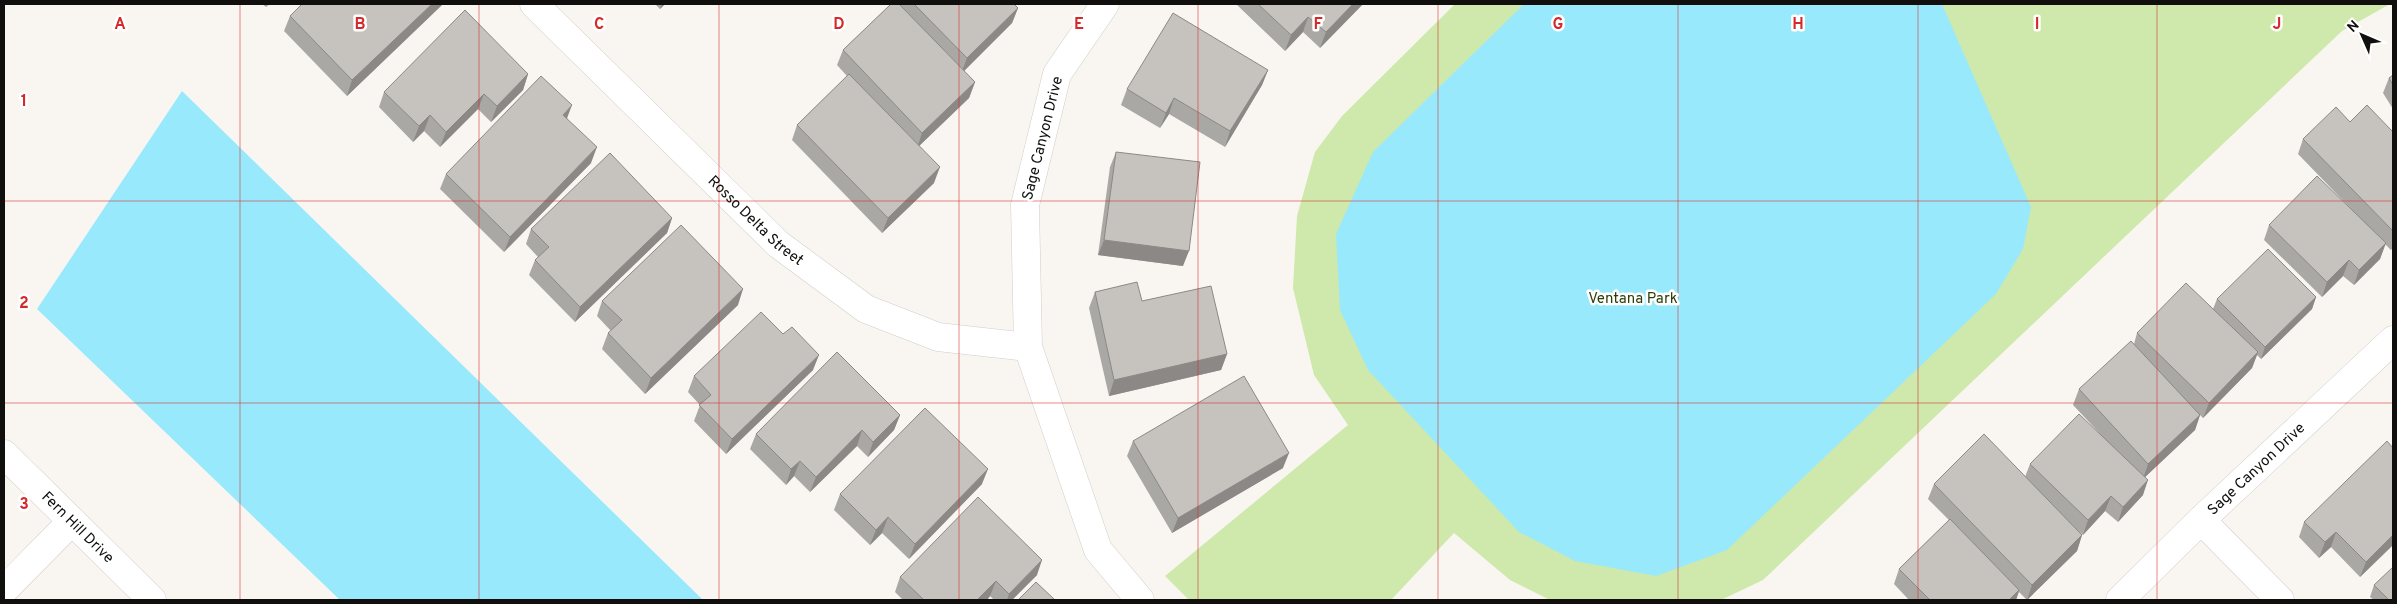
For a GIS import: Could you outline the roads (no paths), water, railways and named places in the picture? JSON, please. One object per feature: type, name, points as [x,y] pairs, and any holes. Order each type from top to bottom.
[{"type":"street","name":"Rosso Delta Street","points":[[534,4],[778,244],[866,310],[938,337],[1028,347]]},
{"type":"street","name":"Sage Canyon Drive","points":[[1105,4],[1057,74],[1025,205],[1028,347],[1098,550],[1140,600]]},
{"type":"street","name":"Sage Canyon Drive","points":[[2120,600],[2201,520],[2393,340]]},
{"type":"street","name":"Fern Hill Drive","points":[[4,454],[152,600]]},
{"type":"street","points":[[2201,520],[2280,600]]},
{"type":"street","points":[[4,590],[72,521]]},
{"type":"water","name":"Ventana Park","points":[[1524,4],[1942,4],[2031,207],[2023,249],[1996,294],[1727,550],[1656,576],[1575,561],[1519,532],[1368,370],[1340,310],[1336,234],[1373,152]]},
{"type":"water","points":[[182,91],[703,600],[340,600],[37,309]]}]
